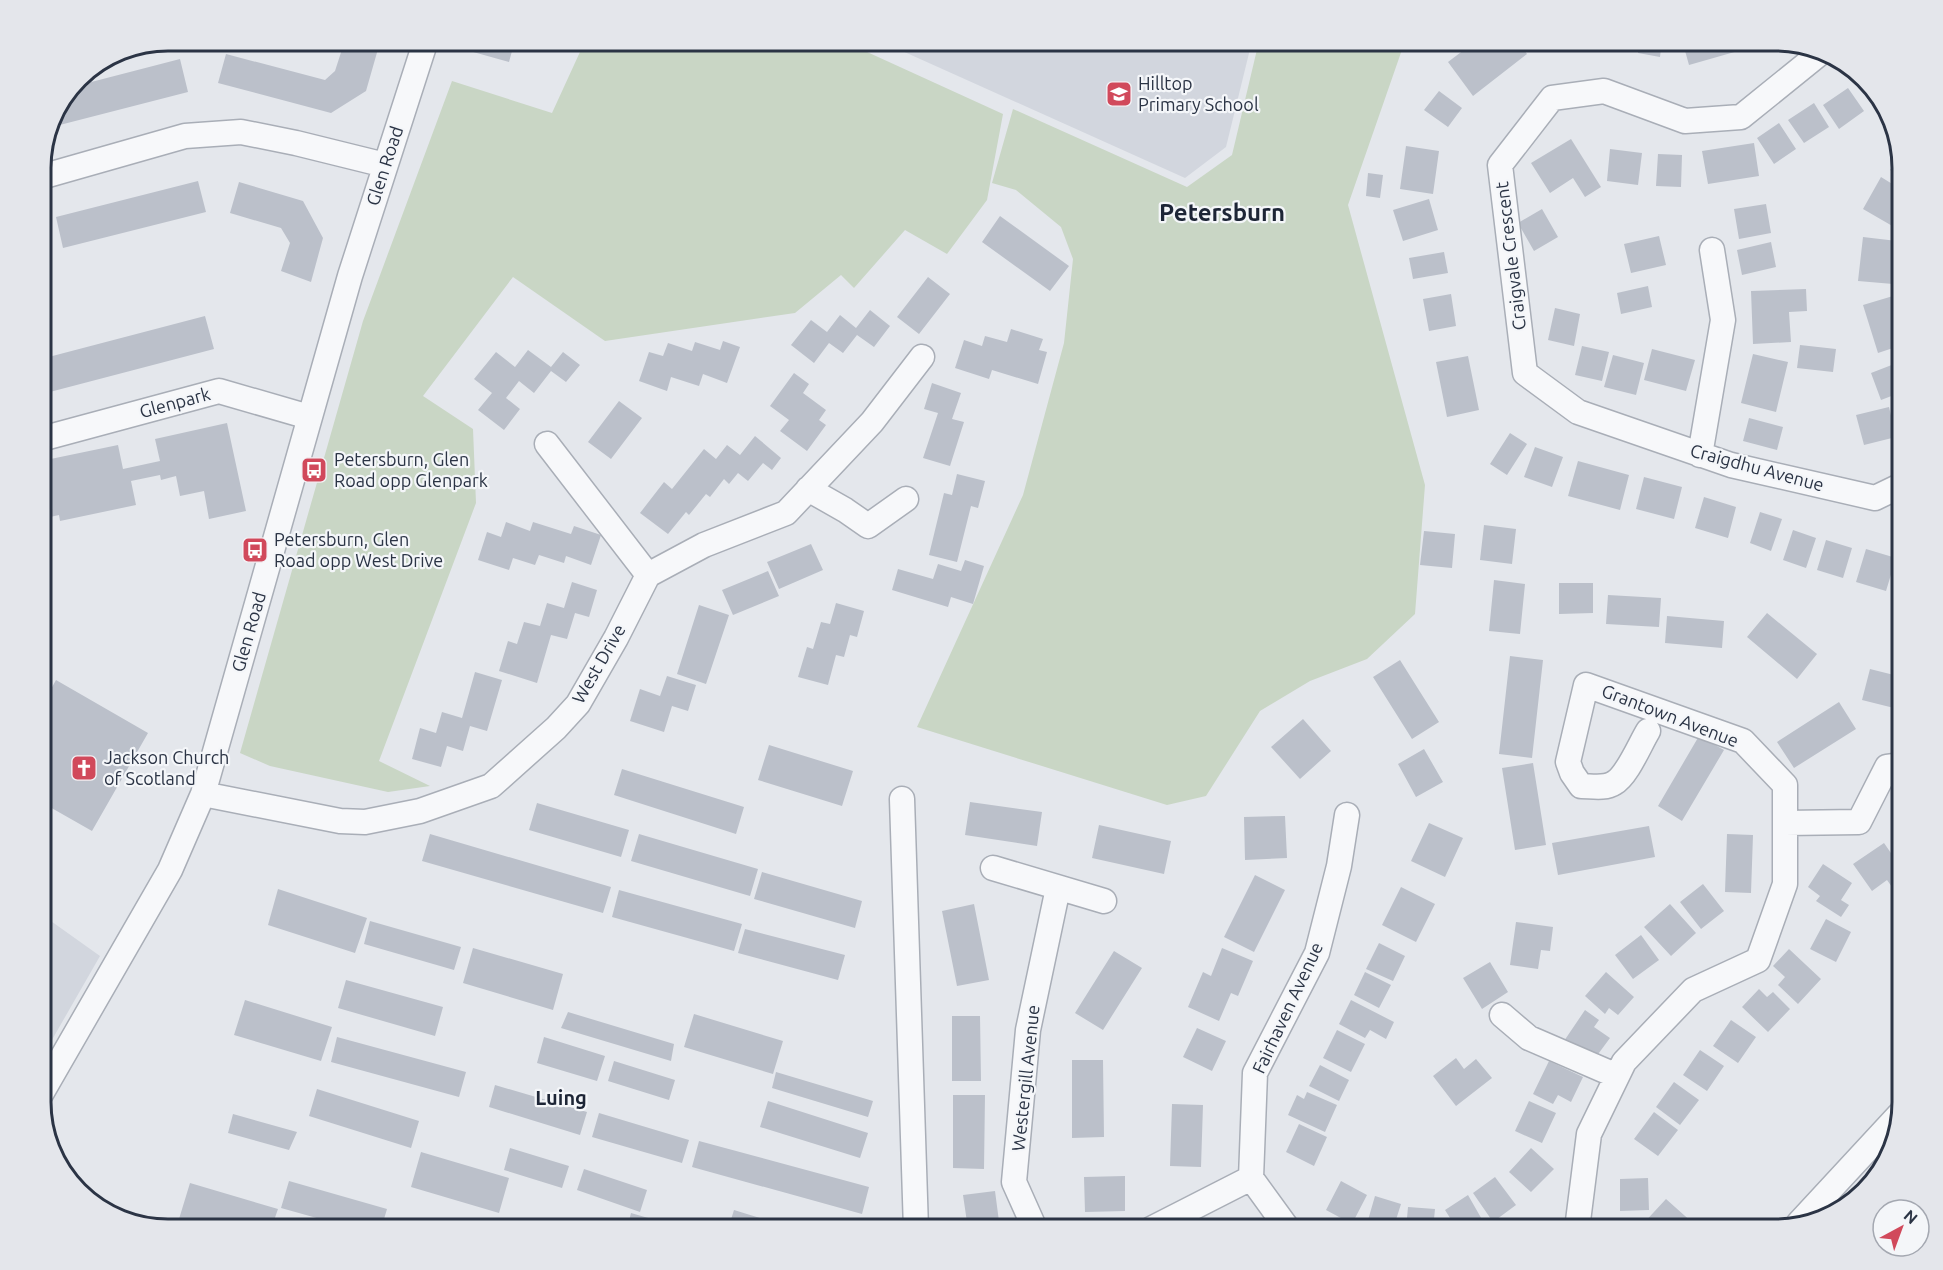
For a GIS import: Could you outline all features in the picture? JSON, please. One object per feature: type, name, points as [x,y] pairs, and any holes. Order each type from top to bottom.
[{"type":"street","name":"Glen Road","points":[[51,1077],[170,870],[203,794],[309,417],[385,165],[422,51]]},
{"type":"street","name":"Craigvale Crescent","points":[[1578,412],[1525,373],[1500,165],[1552,98],[1604,91],[1685,121],[1741,117],[1814,58]]},
{"type":"street","points":[[51,174],[185,136],[241,132],[385,165]]},
{"type":"street","points":[[1700,455],[1724,320],[1712,250]]},
{"type":"street","points":[[547,444],[648,575],[704,546],[786,513],[872,422],[922,357]]},
{"type":"street","name":"Glenpark","points":[[51,436],[219,391],[309,417]]},
{"type":"street","name":"Craigdhu Avenue","points":[[1578,412],[1731,465],[1875,498],[1892,490]]},
{"type":"street","points":[[808,489],[868,526],[906,499]]},
{"type":"street","name":"West Drive","points":[[203,794],[340,821],[365,822],[420,811],[491,786],[556,728],[578,704],[616,638],[648,575]]},
{"type":"street","name":"Grantown Avenue","points":[[1578,1219],[1589,1134],[1624,1062],[1693,990],[1758,960],[1785,884],[1785,785],[1743,741],[1586,685],[1568,762],[1572,773],[1581,786],[1598,787],[1613,784],[1622,777],[1648,731]]},
{"type":"street","points":[[1785,823],[1859,822],[1887,767],[1892,766]]},
{"type":"street","points":[[902,799],[916,1219]]},
{"type":"street","name":"Fairhaven Avenue","points":[[1251,1178],[1255,1072],[1317,953],[1339,866],[1347,815]]},
{"type":"street","points":[[993,868],[1104,901]]},
{"type":"street","name":"Westergill Avenue","points":[[1030,1219],[1014,1182],[1028,1030],[1058,888]]},
{"type":"street","points":[[1502,1016],[1529,1038],[1617,1076]]},
{"type":"street","points":[[1807,1215],[1889,1125]]},
{"type":"street","points":[[1172,1219],[1251,1178],[1280,1219]]},
{"type":"shaded area","name":"Hilltop Primary School","points":[[902,51],[1250,51],[1226,147],[1185,178]]},
{"type":"shaded area","points":[[51,921],[100,956],[51,1042]]},
{"type":"green space","points":[[580,51],[865,51],[1003,114],[987,200],[947,254],[905,230],[854,288],[841,275],[795,313],[605,341],[513,277],[423,396],[473,429],[476,503],[379,761],[430,786],[388,792],[270,766],[240,753],[363,321],[452,81],[552,113]]},
{"type":"green space","points":[[1257,51],[1402,51],[1348,205],[1425,485],[1415,614],[1367,659],[1310,681],[1260,711],[1206,796],[1167,805],[917,727],[1023,495],[1064,343],[1073,259],[1061,227],[1016,190],[992,183],[1013,109],[1187,187],[1232,155]]},
{"type":"building","points":[[341,51],[377,51],[366,91],[331,113],[218,83],[226,54],[325,80],[335,71]]},
{"type":"building","points":[[470,51],[512,51],[509,62]]},
{"type":"building","points":[[1462,51],[1525,51],[1527,54],[1473,96],[1448,62]]},
{"type":"building","points":[[1638,51],[1661,51],[1660,57],[1638,53]]},
{"type":"building","points":[[1685,51],[1738,51],[1689,65]]},
{"type":"building","points":[[180,59],[188,92],[59,125],[75,97],[87,83]]},
{"type":"building","points":[[1848,88],[1864,111],[1839,129],[1823,105]]},
{"type":"building","points":[[1439,91],[1462,108],[1448,127],[1424,110]]},
{"type":"building","points":[[1814,103],[1829,127],[1804,143],[1788,120]]},
{"type":"building","points":[[1779,123],[1796,149],[1774,164],[1757,138]]},
{"type":"building","points":[[1571,139],[1601,187],[1585,197],[1573,178],[1550,193],[1531,163]]},
{"type":"building","points":[[1754,143],[1759,176],[1708,184],[1702,151]]},
{"type":"building","points":[[1406,146],[1439,151],[1433,194],[1400,189]]},
{"type":"building","points":[[1610,149],[1642,153],[1638,185],[1607,181]]},
{"type":"building","points":[[1658,154],[1682,155],[1681,187],[1656,186]]},
{"type":"building","points":[[1368,173],[1383,175],[1380,198],[1366,196]]},
{"type":"building","points":[[1881,177],[1892,184],[1892,226],[1863,209]]},
{"type":"building","points":[[198,181],[206,212],[63,248],[56,217]]},
{"type":"building","points":[[239,182],[303,201],[323,238],[311,282],[281,271],[290,243],[281,228],[230,213]]},
{"type":"building","points":[[1429,199],[1438,230],[1403,241],[1393,210]]},
{"type":"building","points":[[1766,204],[1771,233],[1739,239],[1734,209]]},
{"type":"building","points":[[1542,209],[1558,237],[1534,251],[1518,223]]},
{"type":"building","points":[[1000,216],[1069,266],[1050,291],[982,242]]},
{"type":"building","points":[[1659,236],[1666,265],[1631,273],[1624,244]]},
{"type":"building","points":[[1863,237],[1892,240],[1892,284],[1858,281]]},
{"type":"building","points":[[1771,242],[1776,267],[1742,275],[1737,250]]},
{"type":"building","points":[[1444,252],[1448,273],[1413,279],[1409,258]]},
{"type":"building","points":[[928,277],[950,294],[919,334],[897,317]]},
{"type":"building","points":[[1648,286],[1652,307],[1621,314],[1617,293]]},
{"type":"building","points":[[1806,289],[1807,311],[1789,312],[1791,342],[1753,344],[1751,291]]},
{"type":"building","points":[[1451,294],[1456,326],[1429,331],[1423,299]]},
{"type":"building","points":[[1892,296],[1892,348],[1878,353],[1863,305]]},
{"type":"building","points":[[1555,308],[1580,314],[1574,346],[1548,340]]},
{"type":"building","points":[[870,310],[890,326],[874,347],[857,335],[843,353],[829,343],[814,363],[791,345],[811,320],[827,332],[840,315],[856,328]]},
{"type":"building","points":[[205,316],[214,349],[51,392],[51,356]]},
{"type":"building","points":[[1011,329],[1043,339],[1039,350],[1047,352],[1038,384],[992,370],[989,379],[955,368],[964,340],[982,346],[985,336],[1007,342]]},
{"type":"building","points":[[723,341],[740,347],[727,383],[703,374],[699,386],[671,377],[667,391],[639,381],[649,352],[663,356],[668,343],[692,351],[695,342],[720,350]]},
{"type":"building","points":[[1800,345],[1836,349],[1833,372],[1797,368]]},
{"type":"building","points":[[1582,346],[1609,352],[1602,381],[1575,375]]},
{"type":"building","points":[[1652,349],[1695,360],[1686,391],[1644,380]]},
{"type":"building","points":[[528,350],[551,367],[563,352],[580,365],[566,382],[551,371],[534,393],[519,381],[506,398],[520,409],[504,430],[478,410],[492,393],[474,379],[496,352],[515,367]]},
{"type":"building","points":[[1753,354],[1788,362],[1776,412],[1741,403]]},
{"type":"building","points":[[1613,355],[1644,363],[1636,395],[1604,387]]},
{"type":"building","points":[[1468,356],[1479,410],[1447,417],[1436,362]]},
{"type":"building","points":[[1892,365],[1892,396],[1881,400],[1871,373]]},
{"type":"building","points":[[794,373],[809,384],[803,393],[826,410],[819,420],[826,425],[807,451],[780,431],[789,420],[770,406]]},
{"type":"building","points":[[932,383],[961,393],[952,419],[964,422],[950,466],[923,458],[938,413],[924,409]]},
{"type":"building","points":[[619,401],[642,418],[611,459],[588,442]]},
{"type":"building","points":[[1889,407],[1892,438],[1864,445],[1856,415]]},
{"type":"building","points":[[1749,418],[1783,427],[1777,450],[1743,441]]},
{"type":"building","points":[[227,423],[246,511],[209,519],[204,491],[180,496],[176,476],[161,480],[160,475],[131,481],[136,505],[60,521],[59,515],[51,517],[51,459],[118,445],[123,469],[160,461],[155,439]]},
{"type":"building","points":[[1510,433],[1527,444],[1507,475],[1490,464]]},
{"type":"building","points":[[755,436],[781,458],[772,470],[763,463],[748,481],[738,473],[729,484],[724,479],[710,497],[706,494],[689,515],[686,512],[668,534],[640,513],[664,482],[672,489],[704,449],[716,459],[727,445],[740,455]]},
{"type":"building","points":[[1535,447],[1563,457],[1552,487],[1524,477]]},
{"type":"building","points":[[1578,461],[1629,475],[1620,510],[1568,496]]},
{"type":"building","points":[[957,474],[985,481],[978,508],[971,506],[957,562],[929,555],[944,493],[952,495]]},
{"type":"building","points":[[1644,477],[1682,487],[1674,519],[1636,509]]},
{"type":"building","points":[[1704,497],[1736,507],[1728,538],[1695,528]]},
{"type":"building","points":[[1760,512],[1782,519],[1771,551],[1750,543]]},
{"type":"building","points":[[506,522],[530,531],[533,522],[571,534],[574,526],[601,535],[591,565],[566,556],[564,563],[539,555],[535,565],[513,558],[509,570],[478,560],[487,532],[501,537]]},
{"type":"building","points":[[1484,525],[1516,529],[1512,564],[1480,560]]},
{"type":"building","points":[[1793,530],[1816,538],[1806,568],[1783,560]]},
{"type":"building","points":[[1424,531],[1455,534],[1452,568],[1420,565]]},
{"type":"building","points":[[1826,540],[1852,548],[1843,578],[1817,570]]},
{"type":"building","points":[[811,544],[823,570],[779,589],[767,562]]},
{"type":"building","points":[[1866,549],[1892,557],[1892,571],[1886,591],[1856,582]]},
{"type":"building","points":[[965,560],[984,566],[973,604],[951,597],[948,607],[892,590],[898,569],[933,579],[938,564],[961,571]]},
{"type":"building","points":[[768,571],[779,596],[733,615],[722,590]]},
{"type":"building","points":[[1494,580],[1525,584],[1520,634],[1489,631]]},
{"type":"building","points":[[572,582],[597,590],[589,617],[575,613],[567,639],[551,635],[537,683],[499,671],[508,641],[517,644],[524,622],[540,626],[547,603],[564,608]]},
{"type":"building","points":[[1559,583],[1593,583],[1593,613],[1559,614]]},
{"type":"building","points":[[1608,595],[1661,598],[1659,627],[1606,624]]},
{"type":"building","points":[[836,603],[864,611],[857,637],[850,635],[844,657],[836,655],[828,685],[798,677],[807,647],[813,649],[821,622],[830,624]]},
{"type":"building","points":[[699,605],[729,615],[706,684],[677,674]]},
{"type":"building","points":[[1767,613],[1817,654],[1797,679],[1747,637]]},
{"type":"building","points":[[1667,616],[1724,621],[1722,648],[1665,643]]},
{"type":"building","points":[[1510,656],[1543,660],[1532,758],[1499,754]]},
{"type":"building","points":[[1400,660],[1439,722],[1412,739],[1373,677]]},
{"type":"building","points":[[1870,669],[1892,674],[1892,708],[1862,700]]},
{"type":"building","points":[[475,672],[502,680],[487,731],[470,726],[463,751],[447,746],[441,767],[412,759],[420,728],[436,733],[442,712],[462,718]]},
{"type":"building","points":[[667,676],[696,685],[688,711],[672,706],[664,732],[630,721],[640,689],[660,696]]},
{"type":"building","name":"Jackson Church of Scotland","points":[[56,680],[148,733],[92,831],[51,808],[51,689]]},
{"type":"building","points":[[1839,702],[1856,729],[1794,768],[1777,742]]},
{"type":"building","points":[[1303,719],[1331,751],[1300,779],[1271,747]]},
{"type":"building","points":[[1699,736],[1724,750],[1682,821],[1658,806]]},
{"type":"building","points":[[769,745],[853,771],[842,806],[758,780]]},
{"type":"building","points":[[1424,749],[1443,782],[1416,797],[1398,764]]},
{"type":"building","points":[[1533,763],[1546,845],[1515,850],[1502,768]]},
{"type":"building","points":[[622,769],[744,807],[736,834],[614,795]]},
{"type":"building","points":[[970,802],[1042,812],[1037,846],[965,835]]},
{"type":"building","points":[[537,803],[629,830],[621,857],[529,830]]},
{"type":"building","points":[[1285,816],[1287,858],[1245,860],[1244,817]]},
{"type":"building","points":[[1429,823],[1463,838],[1445,877],[1411,861]]},
{"type":"building","points":[[1099,825],[1171,841],[1164,874],[1092,858]]},
{"type":"building","points":[[1649,826],[1655,857],[1558,875],[1552,843]]},
{"type":"building","points":[[430,834],[611,887],[603,913],[422,861]]},
{"type":"building","points":[[639,834],[758,869],[750,896],[631,861]]},
{"type":"building","points":[[1727,834],[1753,835],[1751,893],[1725,892]]},
{"type":"building","points":[[1884,843],[1892,855],[1892,887],[1887,880],[1872,891],[1853,864]]},
{"type":"building","points":[[1823,864],[1852,883],[1841,900],[1849,905],[1841,917],[1816,901],[1820,896],[1808,887]]},
{"type":"building","points":[[762,872],[862,901],[855,928],[754,899]]},
{"type":"building","points":[[1255,875],[1285,890],[1254,952],[1224,937]]},
{"type":"building","points":[[1703,884],[1724,911],[1701,929],[1680,902]]},
{"type":"building","points":[[1401,887],[1435,904],[1416,942],[1382,925]]},
{"type":"building","points":[[278,889],[367,918],[355,953],[268,925]]},
{"type":"building","points":[[619,890],[742,924],[734,951],[612,917]]},
{"type":"building","points":[[974,904],[989,980],[957,986],[942,911]]},
{"type":"building","points":[[1670,904],[1696,933],[1671,956],[1644,927]]},
{"type":"building","points":[[1826,919],[1851,932],[1836,962],[1810,949]]},
{"type":"building","points":[[370,921],[461,947],[454,970],[364,944]]},
{"type":"building","points":[[1516,922],[1553,927],[1550,951],[1541,950],[1538,969],[1510,965]]},
{"type":"building","points":[[745,929],[845,955],[838,980],[738,953]]},
{"type":"building","points":[[1641,935],[1659,960],[1633,979],[1615,955]]},
{"type":"building","points":[[1379,943],[1405,956],[1393,981],[1366,969]]},
{"type":"building","points":[[473,948],[563,974],[553,1010],[463,983]]},
{"type":"building","points":[[1222,948],[1253,961],[1238,996],[1231,993],[1219,1021],[1188,1007],[1203,972],[1211,976]]},
{"type":"building","points":[[1789,949],[1821,979],[1798,1004],[1778,985],[1785,977],[1773,966]]},
{"type":"building","points":[[1114,951],[1142,968],[1103,1030],[1075,1013]]},
{"type":"building","points":[[1490,962],[1508,992],[1482,1009],[1463,978]]},
{"type":"building","points":[[1365,972],[1391,985],[1379,1008],[1354,995]]},
{"type":"building","points":[[1606,972],[1634,997],[1618,1015],[1609,1008],[1605,1014],[1585,996]]},
{"type":"building","points":[[346,980],[443,1007],[435,1036],[338,1008]]},
{"type":"building","points":[[1759,989],[1767,997],[1773,992],[1790,1009],[1768,1032],[1742,1007]]},
{"type":"building","points":[[245,1000],[332,1027],[321,1061],[234,1035]]},
{"type":"building","points":[[1351,1000],[1394,1022],[1386,1039],[1370,1030],[1365,1038],[1339,1024]]},
{"type":"building","points":[[1585,1010],[1599,1020],[1594,1027],[1610,1038],[1593,1061],[1564,1041]]},
{"type":"building","points":[[568,1012],[674,1044],[671,1061],[561,1028]]},
{"type":"building","points":[[694,1014],[783,1041],[773,1074],[684,1047]]},
{"type":"building","points":[[952,1016],[980,1016],[981,1081],[952,1081]]},
{"type":"building","points":[[1731,1020],[1756,1037],[1738,1063],[1713,1046]]},
{"type":"building","points":[[1197,1028],[1226,1041],[1212,1071],[1183,1057]]},
{"type":"building","points":[[1337,1030],[1365,1044],[1351,1072],[1323,1058]]},
{"type":"building","points":[[337,1037],[466,1072],[459,1097],[331,1062]]},
{"type":"building","points":[[544,1037],[605,1056],[597,1081],[537,1063]]},
{"type":"building","points":[[1700,1050],[1724,1066],[1707,1091],[1683,1075]]},
{"type":"building","points":[[1456,1058],[1464,1069],[1476,1059],[1492,1078],[1456,1106],[1433,1076]]},
{"type":"building","points":[[1072,1060],[1103,1060],[1104,1137],[1072,1138]]},
{"type":"building","points":[[614,1061],[675,1080],[669,1100],[608,1081]]},
{"type":"building","points":[[1549,1061],[1583,1077],[1571,1102],[1558,1095],[1553,1104],[1533,1094]]},
{"type":"building","points":[[1320,1065],[1349,1080],[1339,1101],[1309,1086]]},
{"type":"building","points":[[776,1072],[873,1101],[868,1117],[772,1088]]},
{"type":"building","points":[[1674,1082],[1699,1100],[1680,1125],[1656,1107]]},
{"type":"building","points":[[495,1085],[587,1112],[580,1135],[489,1107]]},
{"type":"building","points":[[317,1089],[419,1121],[411,1148],[309,1116]]},
{"type":"building","points":[[1307,1092],[1337,1105],[1325,1132],[1288,1115],[1297,1095],[1304,1099]]},
{"type":"building","points":[[953,1095],[985,1095],[984,1169],[953,1168]]},
{"type":"building","points":[[768,1101],[868,1133],[860,1158],[760,1127]]},
{"type":"building","points":[[1529,1101],[1556,1113],[1542,1143],[1515,1131]]},
{"type":"building","points":[[1172,1104],[1203,1105],[1201,1167],[1170,1166]]},
{"type":"building","points":[[1654,1112],[1678,1130],[1658,1156],[1634,1139]]},
{"type":"building","points":[[599,1113],[689,1140],[682,1163],[592,1137]]},
{"type":"building","points":[[233,1114],[297,1132],[289,1150],[228,1133]]},
{"type":"building","points":[[1299,1124],[1327,1137],[1314,1166],[1286,1152]]},
{"type":"building","points":[[699,1141],[869,1187],[862,1214],[692,1167]]},
{"type":"building","points":[[510,1148],[569,1166],[562,1188],[504,1170]]},
{"type":"building","points":[[1531,1148],[1554,1169],[1531,1192],[1509,1172]]},
{"type":"building","points":[[421,1152],[509,1178],[499,1213],[411,1187]]},
{"type":"building","points":[[584,1169],[647,1190],[640,1212],[577,1190]]},
{"type":"building","points":[[1125,1176],[1125,1211],[1085,1212],[1084,1177]]},
{"type":"building","points":[[1495,1177],[1516,1205],[1497,1219],[1491,1219],[1473,1193]]},
{"type":"building","points":[[1648,1178],[1649,1210],[1620,1211],[1620,1179]]},
{"type":"building","points":[[289,1181],[387,1209],[384,1219],[320,1219],[281,1208]]},
{"type":"building","points":[[1341,1181],[1367,1195],[1355,1219],[1343,1219],[1326,1210]]},
{"type":"building","points":[[190,1183],[278,1209],[274,1219],[179,1219]]},
{"type":"building","points":[[995,1191],[999,1219],[967,1219],[963,1195]]},
{"type":"building","points":[[1468,1195],[1482,1219],[1451,1219],[1445,1210]]},
{"type":"building","points":[[1375,1196],[1401,1204],[1396,1219],[1368,1219]]},
{"type":"building","points":[[1666,1199],[1688,1219],[1647,1219]]},
{"type":"building","points":[[1408,1207],[1435,1209],[1434,1219],[1407,1219]]},
{"type":"building","points":[[734,1210],[763,1219],[731,1219]]},
{"type":"building","points":[[631,1213],[652,1219],[630,1219]]},
{"type":"place","name":"Hilltop Primary School","points":[[1119,94]]},
{"type":"place","name":"Petersburn, Glen Road opp Glenpark","points":[[314,470]]},
{"type":"place","name":"Petersburn, Glen Road opp West Drive","points":[[255,550]]},
{"type":"place","name":"Jackson Church of Scotland","points":[[84,768]]},
{"type":"district","name":"Petersburn","points":[[1222,213]]},
{"type":"district","name":"Luing","points":[[561,1098]]}]
